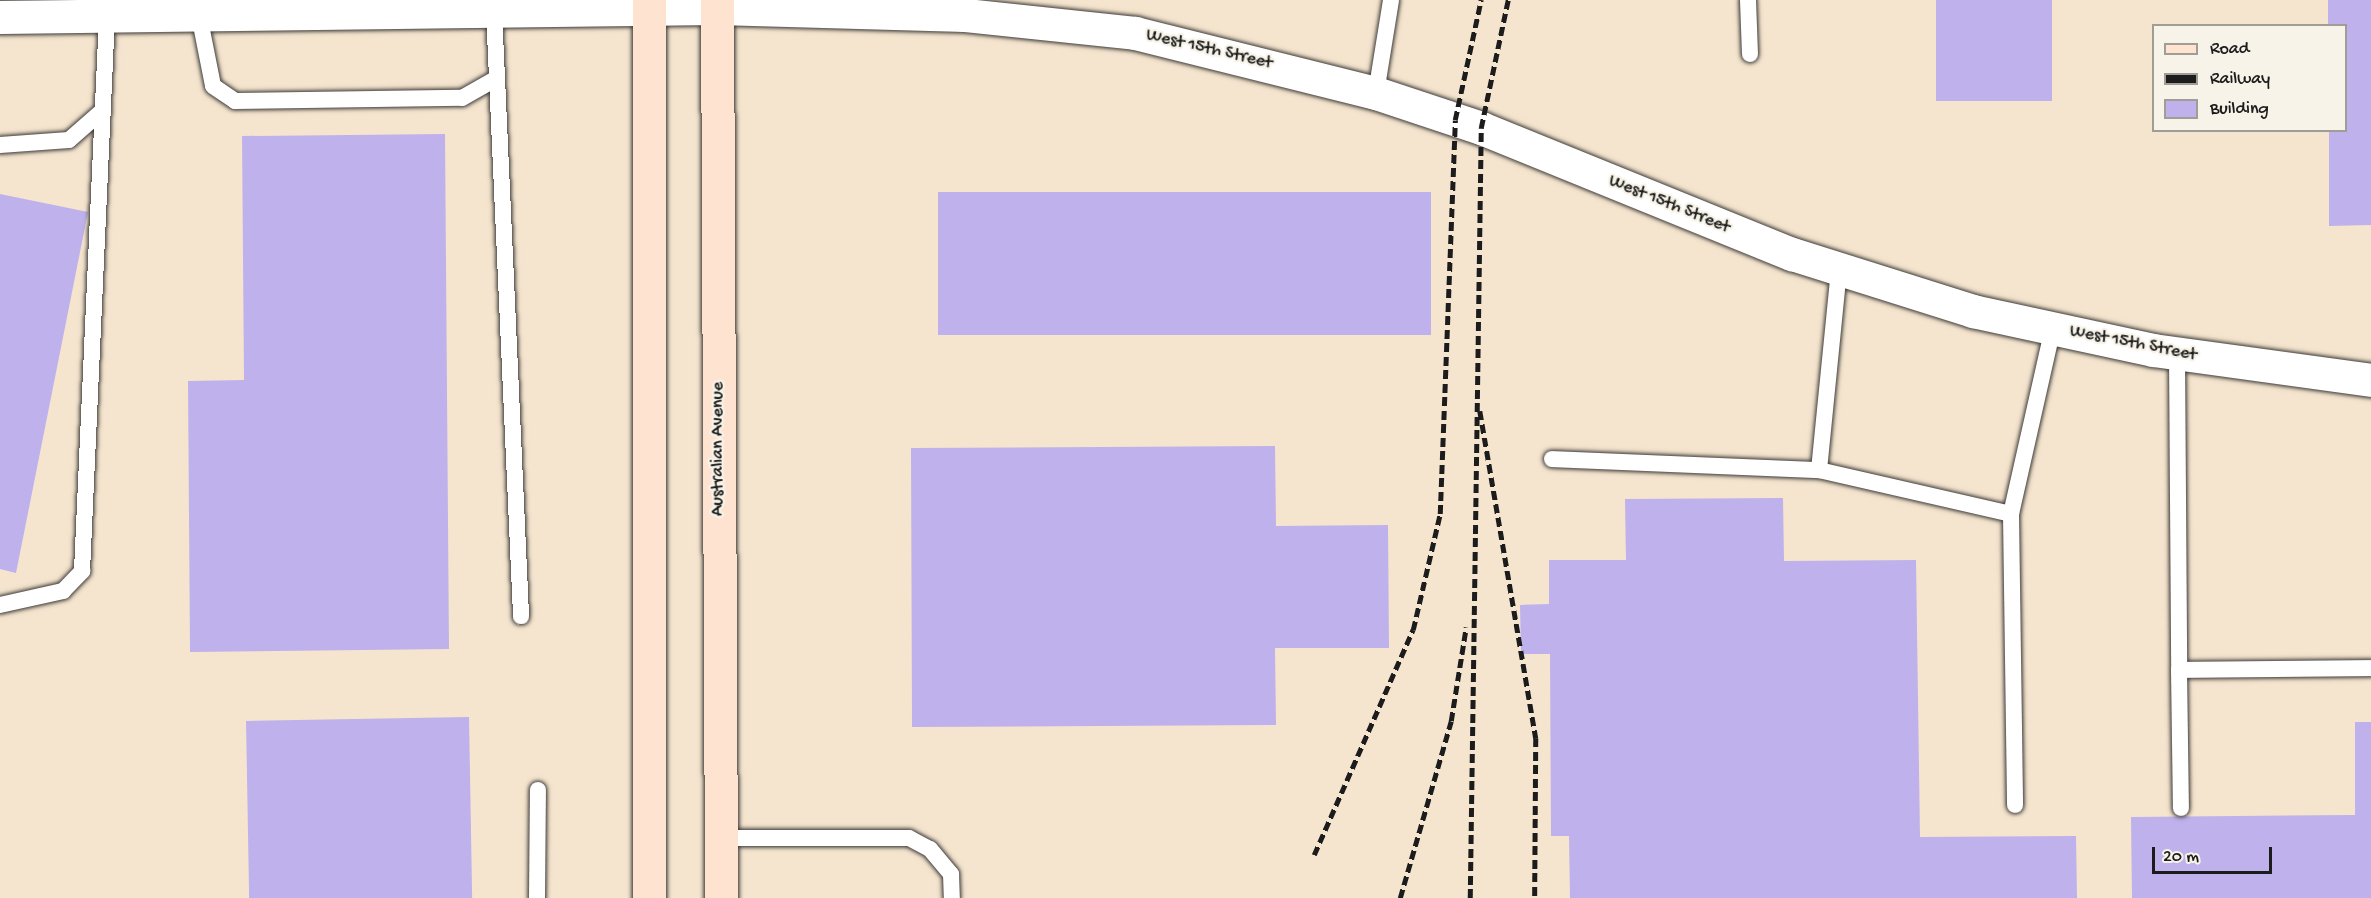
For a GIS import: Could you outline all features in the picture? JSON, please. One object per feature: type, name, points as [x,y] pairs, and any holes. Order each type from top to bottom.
[{"type":"main road","points":[[649,4],[649,898]]},
{"type":"main road","name":"Australian Avenue","points":[[717,4],[721,898]]},
{"type":"street","name":"West 15th Street","points":[[0,17],[494,11],[649,4],[717,4],[965,15],[1135,33],[1376,93],[1481,128],[1839,269],[1973,311],[2177,354],[2371,380]]},
{"type":"lane","points":[[1376,93],[1391,0]]},
{"type":"lane","points":[[1748,0],[1750,54]]},
{"type":"lane","points":[[494,11],[521,616]]},
{"type":"lane","points":[[199,15],[213,86],[235,101],[462,98],[497,78]]},
{"type":"lane","points":[[0,605],[63,591],[82,571],[107,16]]},
{"type":"lane","points":[[0,145],[69,140],[102,111]]},
{"type":"lane","points":[[1819,470],[1839,269]]},
{"type":"lane","points":[[2015,806],[2011,514],[2053,328]]},
{"type":"lane","points":[[2177,354],[2181,808]]},
{"type":"lane","points":[[1552,459],[1819,470],[2011,514]]},
{"type":"lane","points":[[2180,670],[2371,668]]},
{"type":"lane","points":[[537,898],[538,790]]},
{"type":"lane","points":[[721,838],[909,838],[930,849],[951,874],[952,898]]},
{"type":"building","points":[[1936,0],[2052,0],[2052,101],[1936,101]]},
{"type":"building","points":[[2328,0],[2371,0],[2371,225],[2329,226],[2329,132],[2347,132],[2347,24],[2328,24]]},
{"type":"building","points":[[445,134],[449,649],[190,652],[188,381],[244,380],[242,136]]},
{"type":"building","points":[[938,192],[1431,192],[1431,335],[938,335]]},
{"type":"building","points":[[0,194],[88,212],[16,573],[0,569]]},
{"type":"building","points":[[1275,446],[1276,526],[1388,525],[1389,648],[1275,648],[1276,725],[912,727],[911,448]]},
{"type":"building","points":[[1783,498],[1784,561],[1916,560],[1920,837],[2076,836],[2077,898],[1570,898],[1569,836],[1551,836],[1550,654],[1521,654],[1520,605],[1549,604],[1549,560],[1626,560],[1625,499]]},
{"type":"building","points":[[469,717],[472,898],[249,898],[246,721]]},
{"type":"building","points":[[2355,722],[2371,722],[2371,898],[2132,898],[2131,817],[2355,815]]},
{"type":"railway","points":[[1314,855],[1413,630],[1440,514],[1455,120],[1481,0]]},
{"type":"railway","points":[[1470,898],[1481,128],[1508,0]]},
{"type":"railway","points":[[1480,411],[1536,738],[1535,898]]},
{"type":"railway","points":[[1400,898],[1451,721],[1466,627]]}]
